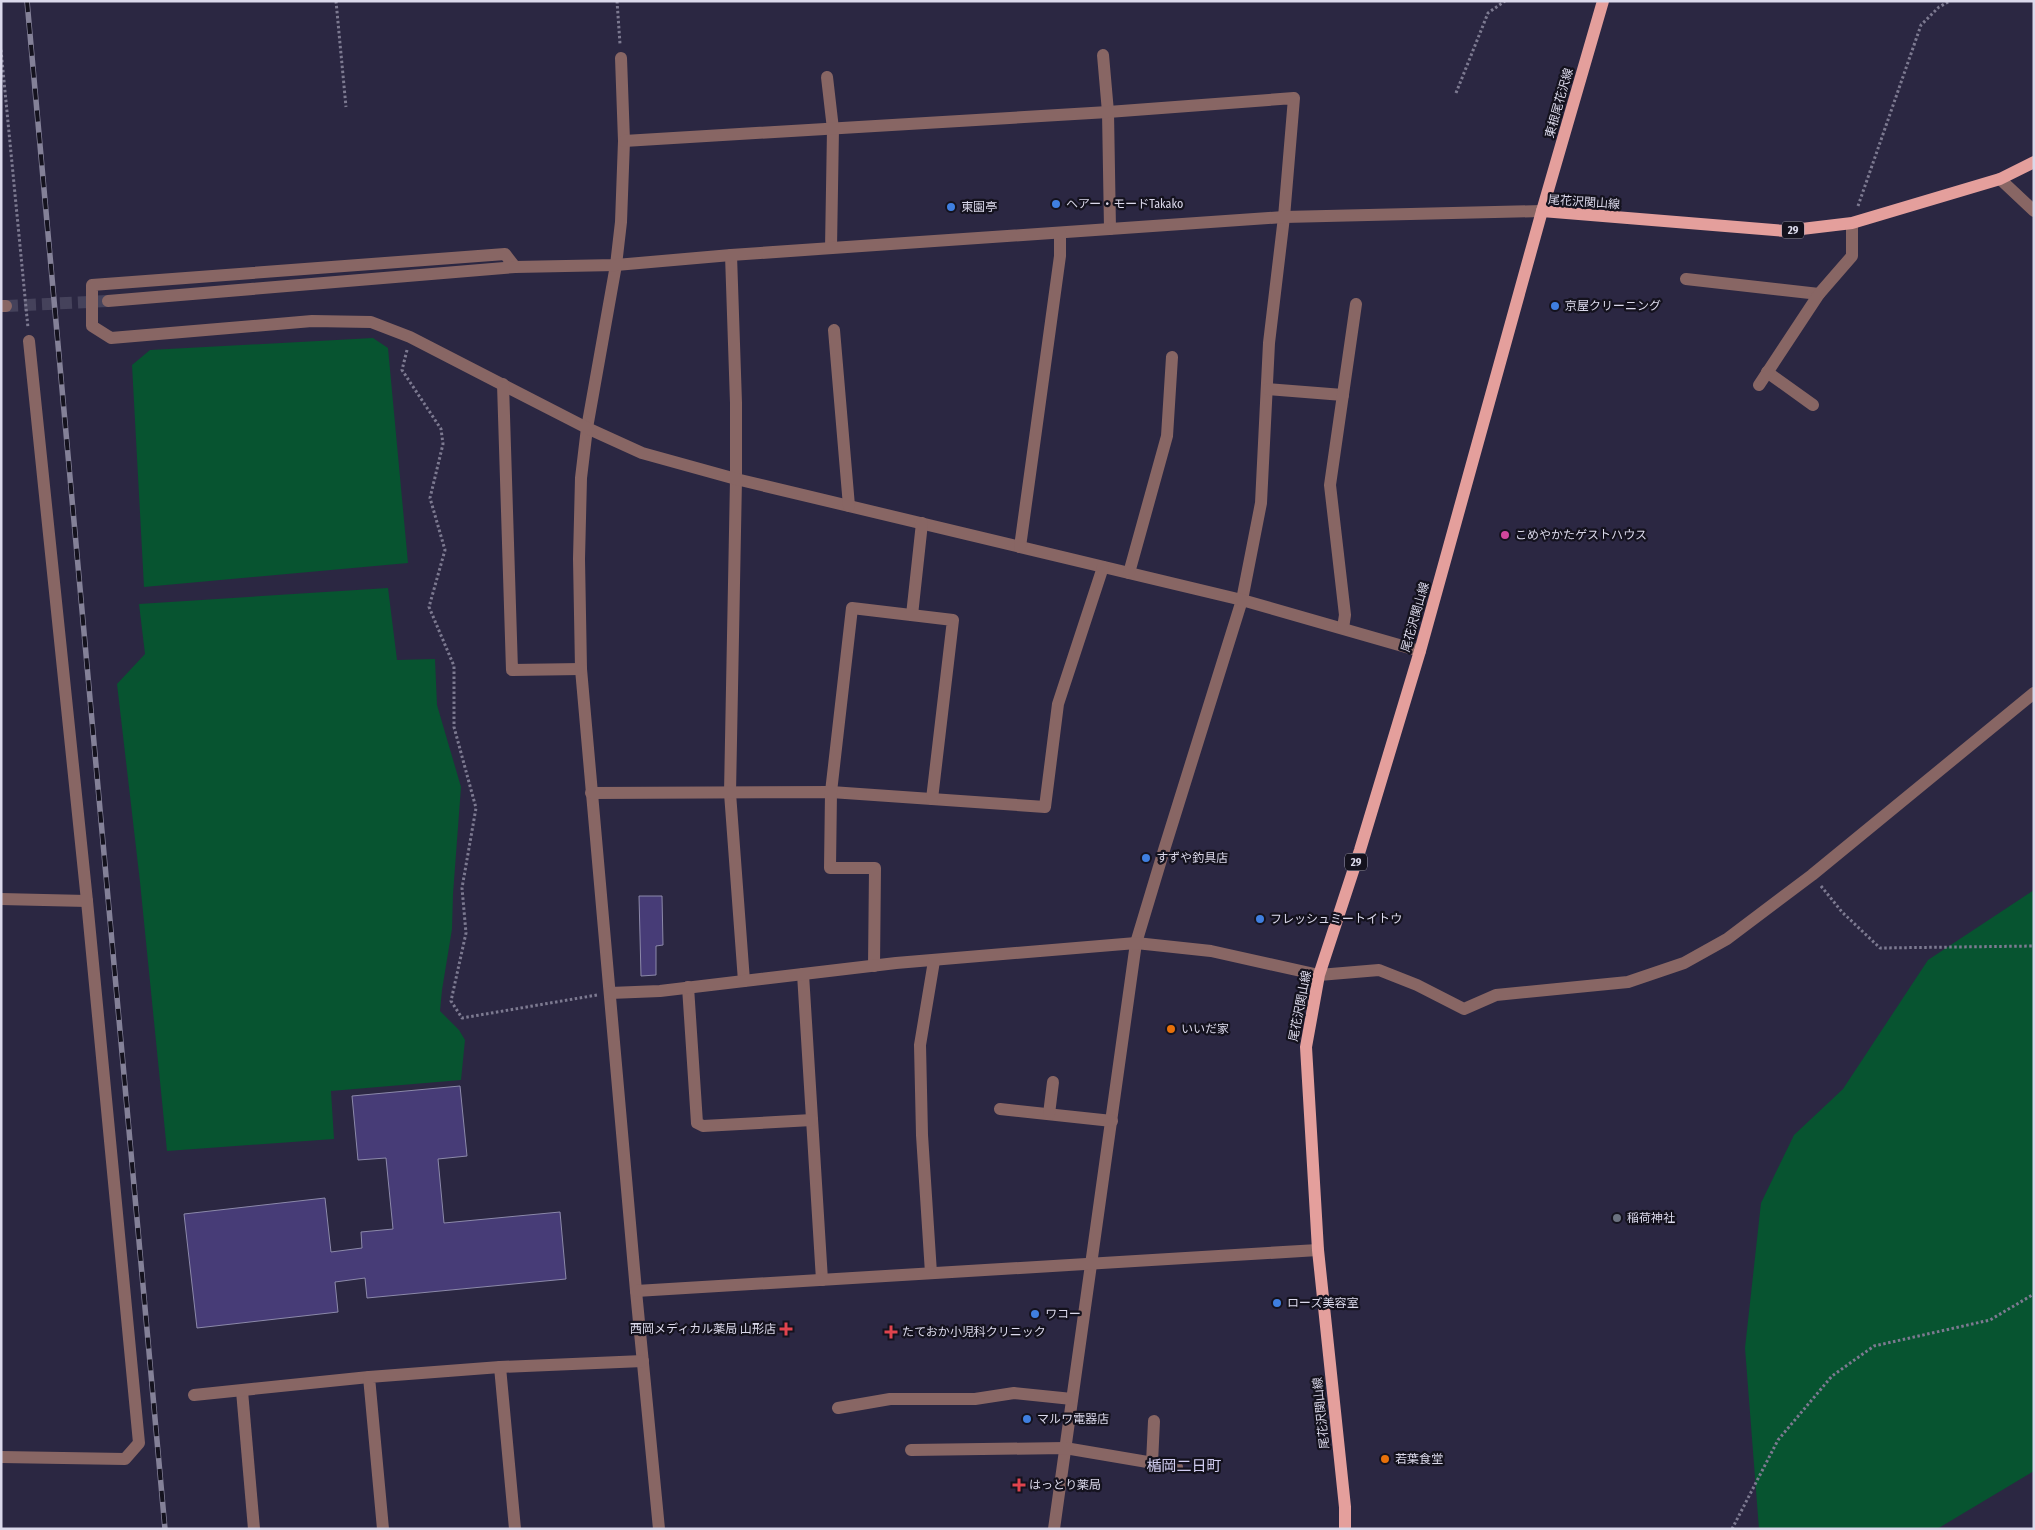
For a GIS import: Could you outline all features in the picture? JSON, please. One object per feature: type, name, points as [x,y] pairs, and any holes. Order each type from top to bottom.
[{"type":"main road","name":"東根尾花沢線","points":[[1542,212],[1603,1]]},
{"type":"main road","name":"尾花沢関山線","points":[[1345,1529],[1345,1507],[1318,1250],[1306,1047],[1319,975],[1360,850],[1420,651],[1542,212],[1785,232],[1852,223],[2000,179],[2034,162]]},
{"type":"street","points":[[1103,55],[1108,112],[1110,229]]},
{"type":"street","points":[[622,58],[624,141],[621,222],[616,265],[587,428],[581,478],[579,559],[581,669],[636,1291],[660,1529]]},
{"type":"street","points":[[827,77],[833,129],[831,248]]},
{"type":"street","points":[[624,141],[1108,112],[1294,98],[1284,217],[1270,343],[1261,503],[1242,600],[1136,944],[1054,1529]]},
{"type":"street","points":[[2000,179],[2034,211]]},
{"type":"street","points":[[108,301],[515,267],[616,265],[731,255],[1284,217],[1542,212]]},
{"type":"street","points":[[1758,385],[1819,294],[1852,256],[1852,223]]},
{"type":"street","points":[[1020,547],[1060,256],[1060,233]]},
{"type":"street","points":[[515,267],[505,254],[92,285],[92,326],[111,338],[312,321],[371,322],[410,337],[587,428],[642,453],[736,479],[1242,600],[1420,651]]},
{"type":"street","points":[[731,255],[736,403],[736,479],[730,793],[744,982]]},
{"type":"street","points":[[1686,279],[1819,294]]},
{"type":"street","points":[[1344,628],[1345,615],[1330,485],[1356,304]]},
{"type":"street","points":[[834,330],[849,506]]},
{"type":"street","points":[[1,1457],[125,1459],[139,1443],[87,901],[29,341]]},
{"type":"street","points":[[1129,573],[1167,436],[1172,357]]},
{"type":"street","points":[[1767,372],[1813,405]]},
{"type":"street","points":[[503,384],[512,670],[581,669]]},
{"type":"street","points":[[1268,389],[1343,395]]},
{"type":"street","points":[[912,615],[922,524]]},
{"type":"street","points":[[591,793],[831,792],[1045,807],[1058,704],[1103,567]]},
{"type":"street","points":[[874,966],[876,868],[830,868],[831,792],[852,608],[953,620],[932,799]]},
{"type":"street","points":[[610,993],[744,982],[874,966],[1136,944],[1211,951],[1319,975],[1379,970],[1417,985],[1464,1009],[1496,995],[1628,982],[1684,964],[1727,939],[1812,875],[2034,693]]},
{"type":"street","points":[[1,899],[87,901]]},
{"type":"street","points":[[931,1273],[922,1134],[920,1045],[934,961]]},
{"type":"street","points":[[803,974],[822,1280]]},
{"type":"street","points":[[688,987],[697,1123],[703,1126],[812,1120]]},
{"type":"street","points":[[1049,1114],[1053,1082]]},
{"type":"street","points":[[1000,1109],[1112,1121]]},
{"type":"street","points":[[636,1291],[1318,1250]]},
{"type":"street","points":[[194,1395],[369,1377],[500,1367],[643,1362]]},
{"type":"street","points":[[500,1367],[515,1529]]},
{"type":"street","points":[[369,1377],[383,1529]]},
{"type":"street","points":[[242,1391],[254,1529]]},
{"type":"street","points":[[838,1408],[890,1399],[975,1398],[1014,1393],[1072,1399]]},
{"type":"street","points":[[1152,1463],[1154,1422]]},
{"type":"street","points":[[911,1450],[1065,1448],[1177,1467]]},
{"type":"path","points":[[336,1],[346,107]]},
{"type":"path","points":[[617,1],[622,58]]},
{"type":"path","points":[[1456,94],[1488,13],[1505,1]]},
{"type":"path","points":[[1852,223],[1921,25],[1939,7],[1950,1]]},
{"type":"path","points":[[1,50],[29,341]]},
{"type":"path","points":[[410,337],[402,370],[441,429],[443,444],[430,498],[445,550],[429,607],[454,666],[454,726],[476,808],[462,888],[466,934],[451,1002],[462,1018],[610,993]]},
{"type":"path","points":[[1812,875],[1842,912],[1880,948],[2034,946]]},
{"type":"path","points":[[1732,1529],[1778,1440],[1832,1376],[1874,1346],[1990,1320],[2034,1294]]},
{"type":"green space","points":[[373,338],[388,348],[408,563],[144,587],[132,365],[150,350]]},
{"type":"green space","points":[[388,588],[397,660],[435,659],[437,705],[461,787],[452,929],[440,1011],[459,1030],[465,1040],[461,1080],[331,1091],[334,1139],[167,1151],[140,882],[117,684],[145,654],[139,604]]},
{"type":"green space","points":[[2034,890],[2034,1471],[1937,1529],[1759,1529],[1745,1348],[1761,1203],[1794,1135],[1843,1089],[1928,960]]},
{"type":"building","points":[[639,896],[662,896],[663,945],[656,946],[656,975],[641,976]]},
{"type":"building","points":[[460,1086],[467,1156],[438,1159],[444,1223],[560,1212],[566,1279],[367,1298],[365,1278],[335,1282],[338,1312],[197,1328],[184,1214],[325,1198],[331,1252],[362,1248],[361,1232],[393,1229],[386,1158],[358,1160],[352,1096]]},
{"type":"tunnel","points":[[6,306],[108,301]]},
{"type":"railway","points":[[27,1],[165,1529]]},
{"type":"place","name":"ヘアー・モードTakako","points":[[1056,204]]},
{"type":"place","name":"東園亭","points":[[951,207]]},
{"type":"place","name":"京屋クリーニング","points":[[1555,306]]},
{"type":"place","name":"こめやかたゲストハウス","points":[[1505,535]]},
{"type":"place","name":"すずや釣具店","points":[[1146,858]]},
{"type":"place","name":"フレッシュミートイトウ","points":[[1260,919]]},
{"type":"place","name":"いいだ家","points":[[1171,1029]]},
{"type":"place","name":"稲荷神社","points":[[1617,1218]]},
{"type":"place","name":"ローズ美容室","points":[[1277,1303]]},
{"type":"place","name":"ワコー","points":[[1035,1314]]},
{"type":"place","name":"西岡メディカル薬局 山形店","points":[[786,1329]]},
{"type":"place","name":"たておか小児科クリニック","points":[[891,1332]]},
{"type":"place","name":"マルワ電器店","points":[[1027,1419]]},
{"type":"place","name":"若葉食堂","points":[[1385,1459]]},
{"type":"place","name":"はっとり薬局","points":[[1019,1485]]},
{"type":"district","name":"楯岡二日町","points":[[1184,1466]]}]
